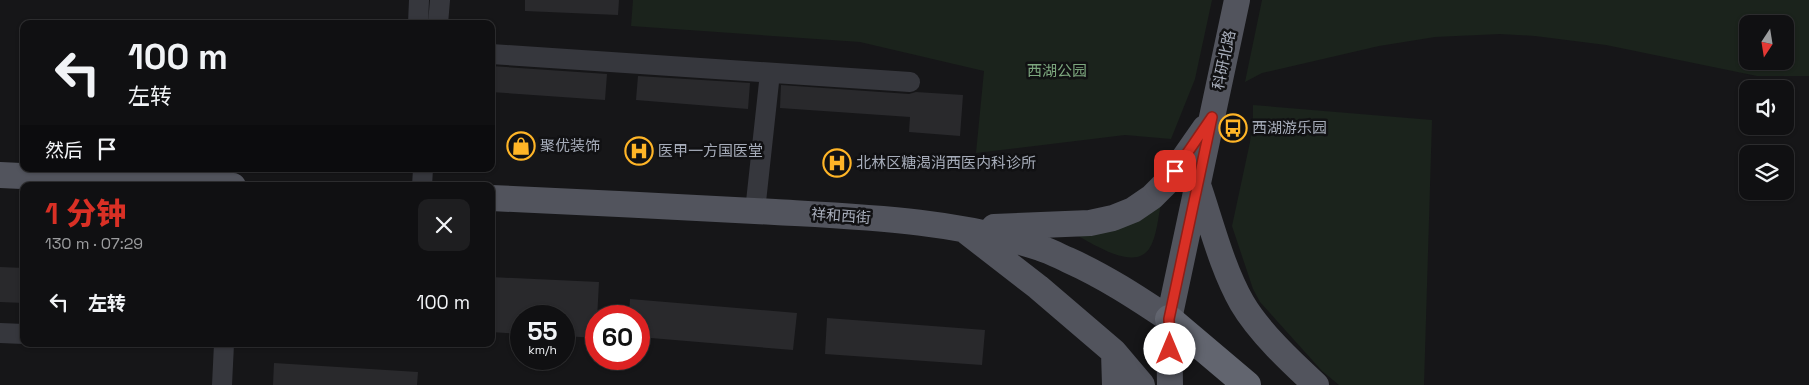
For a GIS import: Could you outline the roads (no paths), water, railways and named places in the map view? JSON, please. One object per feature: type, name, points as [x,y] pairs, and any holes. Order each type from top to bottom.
[{"type":"highway","points":[[1169,319],[1234,380]]},
{"type":"main road","name":"科研北路","points":[[1170,385],[1169,319],[1237,0]]},
{"type":"main road","points":[[962,229],[1090,223],[1126,213],[1152,197],[1168,181],[1212,117]]},
{"type":"main road","points":[[0,175],[146,182]]},
{"type":"main road","points":[[1198,184],[1234,287],[1243,304],[1284,355],[1316,385]]},
{"type":"main road","name":"祥和西街","points":[[495,198],[870,218],[962,229],[1042,248],[1122,287],[1169,319]]},
{"type":"main road","points":[[962,229],[1038,287],[1114,352],[1142,385]]},
{"type":"main road","points":[[1114,352],[1115,385]]},
{"type":"street","points":[[418,20],[419,0]]},
{"type":"street","points":[[438,20],[440,0]]},
{"type":"street","points":[[495,54],[910,82]]},
{"type":"street","points":[[755,211],[770,73]]},
{"type":"street","points":[[0,333],[20,334]]},
{"type":"street","points":[[222,385],[224,347]]},
{"type":"place","name":"西湖游乐园","points":[[1233,128]]},
{"type":"place","name":"聚优装饰","points":[[521,146]]},
{"type":"place","name":"医甲一方国医堂","points":[[639,151]]},
{"type":"place","name":"北林区糖渴消西医内科诊所","points":[[837,163]]},
{"type":"park label","name":"西湖公园","points":[[1057,71]]}]
